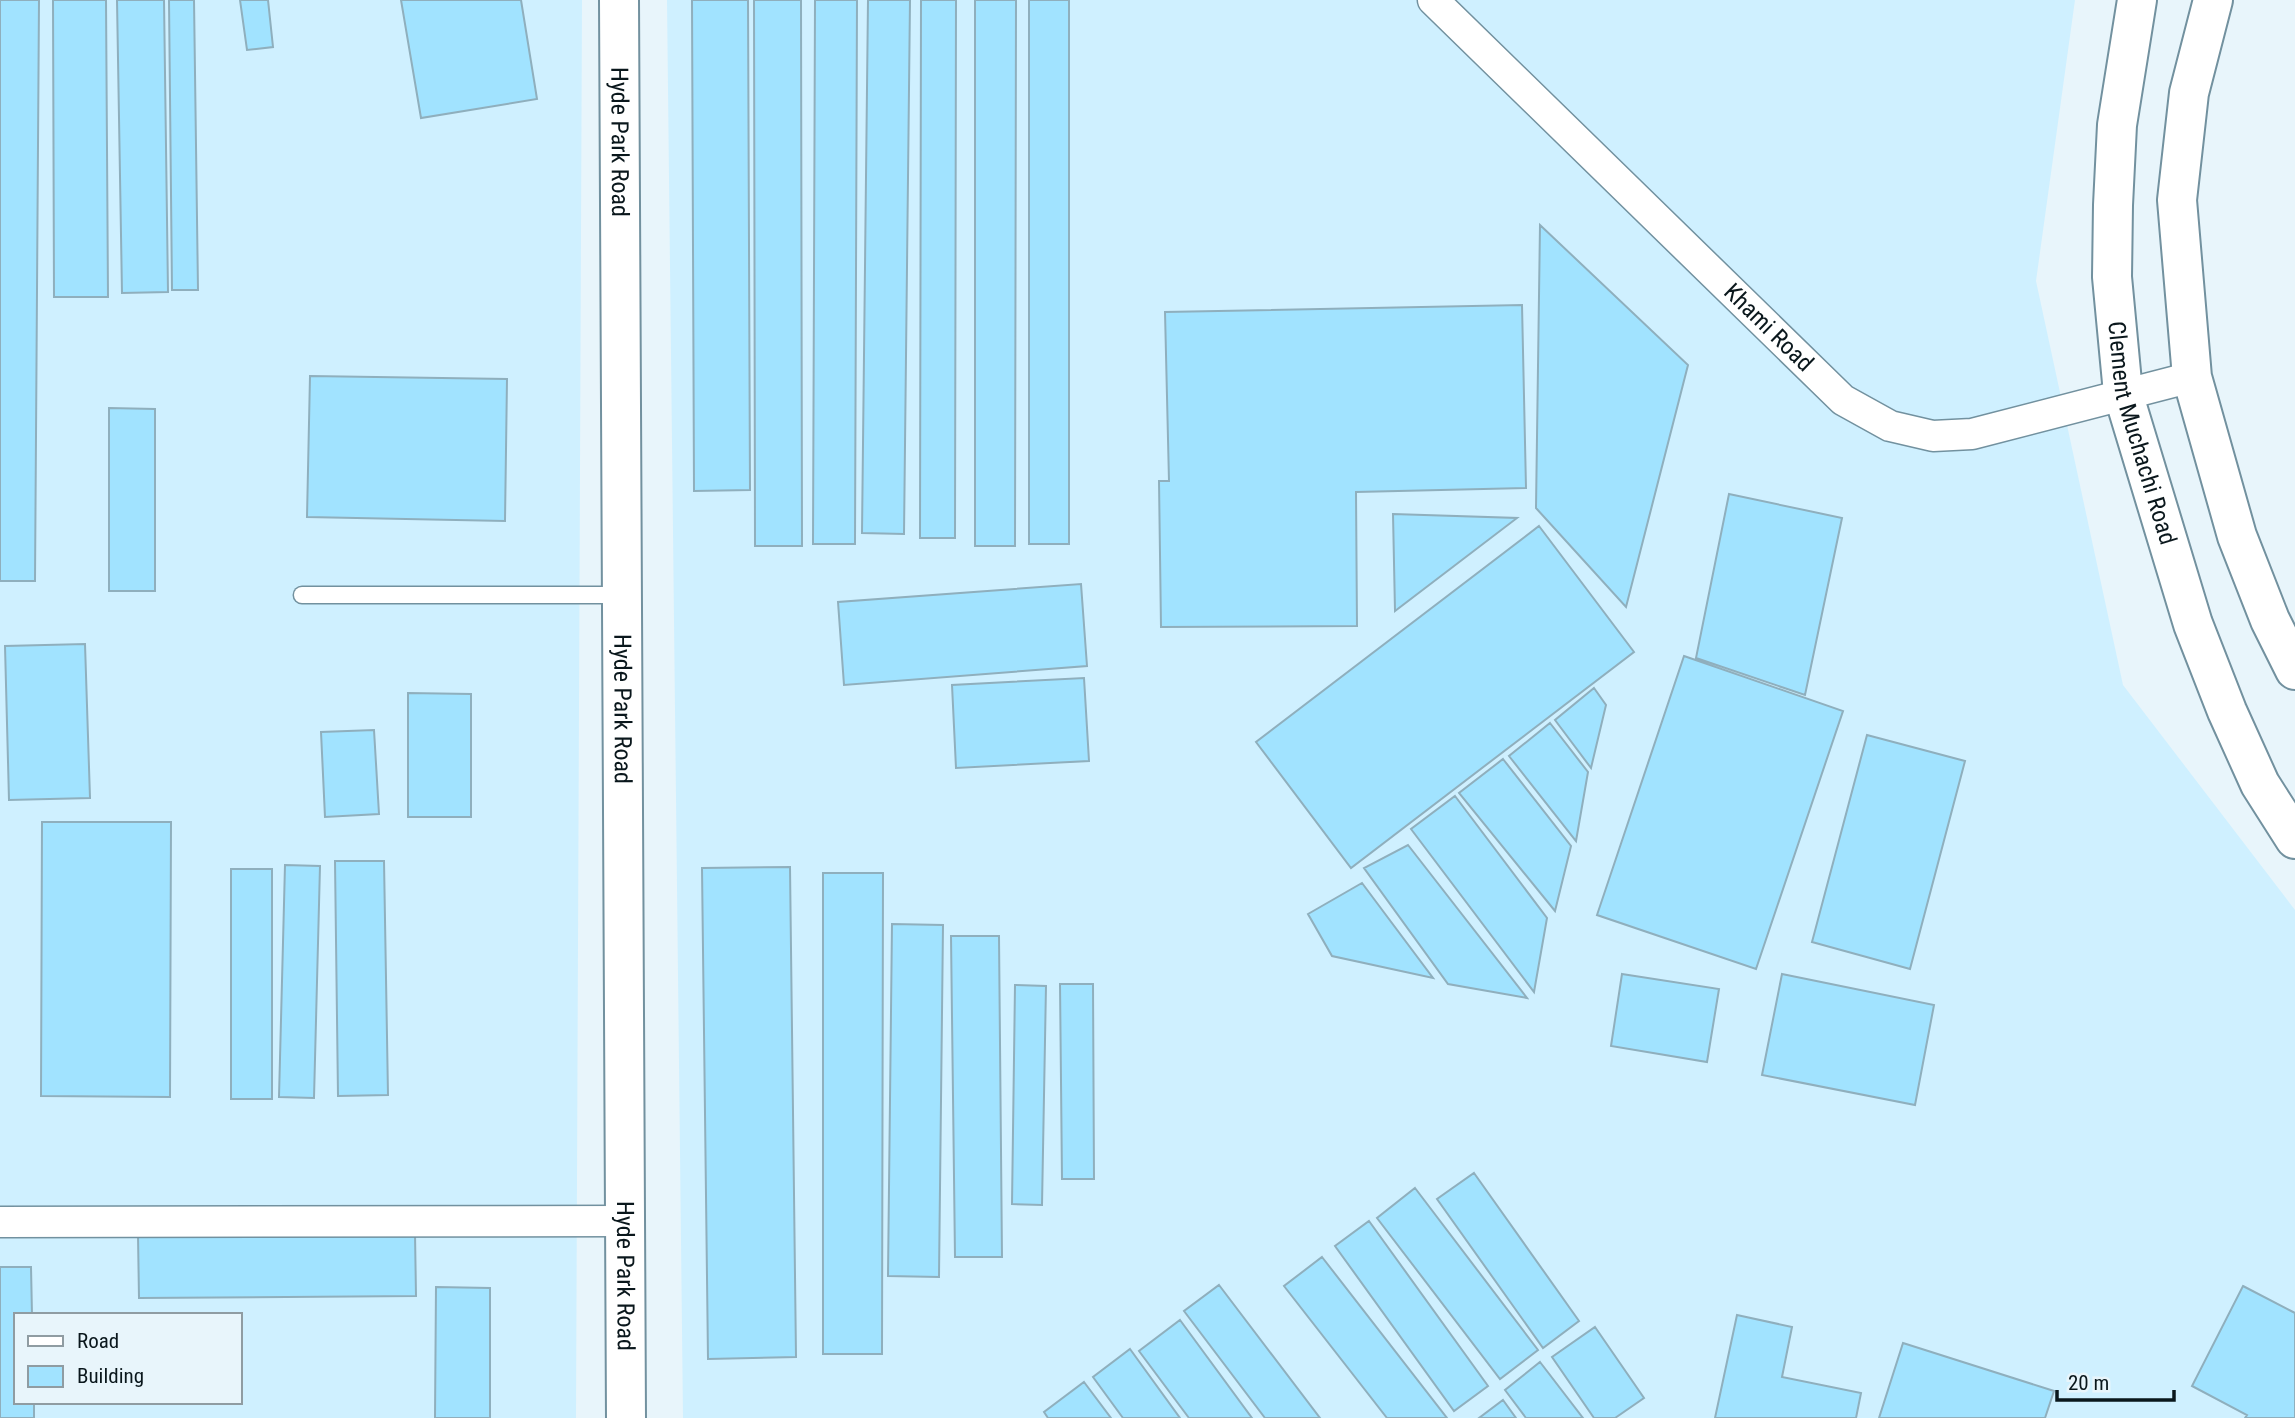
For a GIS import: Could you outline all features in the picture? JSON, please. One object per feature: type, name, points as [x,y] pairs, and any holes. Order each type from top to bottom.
[{"type":"main road","name":"Hyde Park Road","points":[[619,0],[626,1418]]},
{"type":"main road","name":"Clement Muchachi Road","points":[[2137,0],[2118,125],[2113,205],[2112,277],[2123,393],[2193,624],[2227,711],[2260,784],[2295,839]]},
{"type":"main road","points":[[2213,0],[2189,93],[2177,200],[2192,377],[2237,536],[2270,620],[2295,670]]},
{"type":"street","name":"Khami Road","points":[[1433,0],[1843,400],[1890,426],[1933,436],[1972,435],[2018,425],[2123,393],[2192,377]]},
{"type":"street","points":[[0,1222],[625,1222]]},
{"type":"lane","points":[[302,595],[623,595]]},
{"type":"shaded area","points":[[0,0],[582,0],[576,1418],[0,1418]]},
{"type":"shaded area","points":[[667,0],[2075,0],[2036,281],[2123,685],[2295,910],[2295,1418],[683,1418]]},
{"type":"building","points":[[0,0],[39,0],[35,581],[0,581]]},
{"type":"building","points":[[53,0],[106,0],[108,297],[54,297]]},
{"type":"building","points":[[117,0],[164,0],[168,292],[122,293]]},
{"type":"building","points":[[169,0],[194,0],[198,290],[172,290]]},
{"type":"building","points":[[240,0],[268,0],[273,47],[247,50]]},
{"type":"building","points":[[401,0],[521,0],[537,99],[421,118]]},
{"type":"building","points":[[692,0],[748,0],[750,490],[694,491]]},
{"type":"building","points":[[754,0],[801,0],[802,546],[755,546]]},
{"type":"building","points":[[815,0],[857,0],[855,544],[813,544]]},
{"type":"building","points":[[868,0],[910,0],[904,534],[862,533]]},
{"type":"building","points":[[921,0],[956,0],[955,538],[920,538]]},
{"type":"building","points":[[975,0],[1016,0],[1015,546],[975,546]]},
{"type":"building","points":[[1029,0],[1069,0],[1069,544],[1029,544]]},
{"type":"building","points":[[1540,225],[1688,365],[1626,607],[1536,508]]},
{"type":"building","points":[[1522,305],[1526,488],[1356,492],[1357,626],[1161,627],[1159,481],[1169,481],[1165,312]]},
{"type":"building","points":[[310,376],[507,379],[505,521],[307,517]]},
{"type":"building","points":[[109,408],[155,409],[155,591],[109,591]]},
{"type":"building","points":[[1729,494],[1842,518],[1805,695],[1696,658]]},
{"type":"building","points":[[1393,514],[1517,518],[1395,611]]},
{"type":"building","points":[[1539,526],[1634,652],[1351,868],[1256,742]]},
{"type":"building","points":[[1081,584],[1087,666],[844,685],[838,602]]},
{"type":"building","points":[[85,644],[90,798],[9,800],[5,646]]},
{"type":"building","points":[[1684,656],[1843,711],[1756,969],[1597,915]]},
{"type":"building","points":[[1084,678],[1089,761],[956,768],[952,685]]},
{"type":"building","points":[[1594,688],[1606,705],[1591,768],[1555,720]]},
{"type":"building","points":[[408,693],[471,694],[471,817],[408,817]]},
{"type":"building","points":[[1550,723],[1588,772],[1576,841],[1509,756]]},
{"type":"building","points":[[374,730],[379,814],[325,817],[321,732]]},
{"type":"building","points":[[1867,735],[1965,761],[1910,969],[1812,942]]},
{"type":"building","points":[[1503,759],[1571,846],[1555,911],[1459,793]]},
{"type":"building","points":[[1455,796],[1547,918],[1534,992],[1411,829]]},
{"type":"building","points":[[42,822],[171,822],[170,1097],[41,1096]]},
{"type":"building","points":[[1408,845],[1527,998],[1448,984],[1364,868]]},
{"type":"building","points":[[335,861],[384,861],[388,1095],[338,1096]]},
{"type":"building","points":[[285,865],[320,866],[314,1098],[279,1097]]},
{"type":"building","points":[[790,867],[796,1357],[708,1359],[702,868]]},
{"type":"building","points":[[231,869],[272,869],[272,1099],[231,1099]]},
{"type":"building","points":[[823,873],[883,873],[882,1354],[823,1354]]},
{"type":"building","points":[[1362,883],[1433,978],[1332,956],[1308,914]]},
{"type":"building","points":[[892,924],[943,925],[939,1277],[888,1276]]},
{"type":"building","points":[[951,936],[999,936],[1002,1257],[955,1257]]},
{"type":"building","points":[[1622,974],[1719,989],[1707,1062],[1611,1046]]},
{"type":"building","points":[[1782,974],[1934,1005],[1915,1105],[1762,1075]]},
{"type":"building","points":[[1060,984],[1093,984],[1094,1179],[1062,1179]]},
{"type":"building","points":[[1015,985],[1046,986],[1042,1205],[1012,1204]]},
{"type":"building","points":[[1474,1173],[1579,1321],[1543,1348],[1437,1199]]},
{"type":"building","points":[[1415,1188],[1538,1350],[1500,1379],[1377,1218]]},
{"type":"building","points":[[1369,1221],[1488,1386],[1454,1411],[1335,1246]]},
{"type":"building","points":[[415,1233],[416,1296],[139,1298],[138,1235]]},
{"type":"building","points":[[1322,1257],[1447,1418],[1387,1418],[1284,1286]]},
{"type":"building","points":[[0,1267],[31,1267],[32,1313],[14,1313],[14,1404],[34,1404],[34,1418],[0,1418]]},
{"type":"building","points":[[1219,1285],[1320,1418],[1265,1418],[1184,1311]]},
{"type":"building","points":[[2243,1286],[2295,1313],[2295,1418],[2245,1418],[2247,1415],[2192,1386]]},
{"type":"building","points":[[436,1287],[490,1288],[490,1418],[435,1418]]},
{"type":"building","points":[[1737,1315],[1792,1327],[1782,1377],[1861,1393],[1856,1418],[1715,1418]]},
{"type":"building","points":[[1180,1320],[1252,1418],[1189,1418],[1139,1351]]},
{"type":"building","points":[[1595,1327],[1644,1398],[1615,1418],[1594,1418],[1552,1357]]},
{"type":"building","points":[[1903,1343],[2054,1391],[2045,1418],[1879,1418]]},
{"type":"building","points":[[1130,1349],[1180,1418],[1123,1418],[1093,1377]]},
{"type":"building","points":[[1540,1362],[1583,1418],[1526,1418],[1505,1390]]},
{"type":"building","points":[[1084,1382],[1111,1418],[1048,1418],[1044,1412]]},
{"type":"building","points":[[1503,1400],[1516,1418],[1479,1418]]}]
